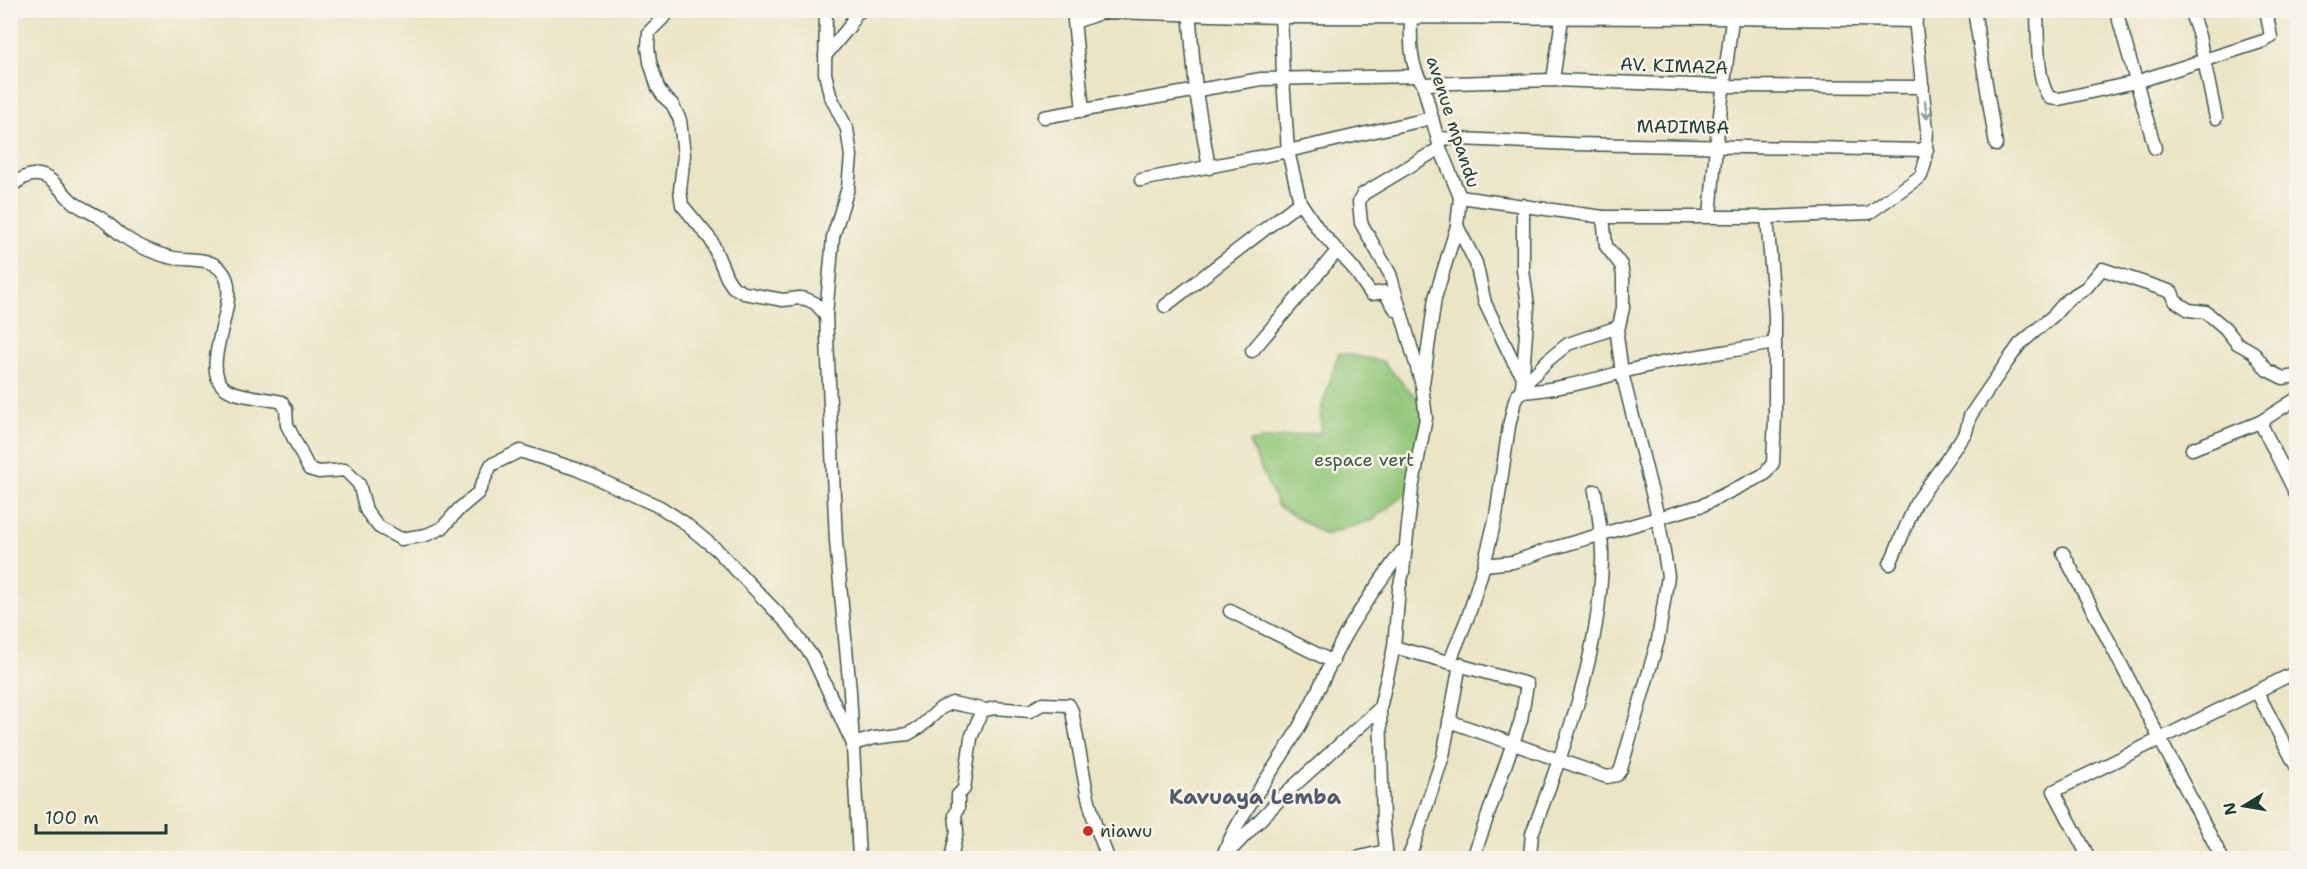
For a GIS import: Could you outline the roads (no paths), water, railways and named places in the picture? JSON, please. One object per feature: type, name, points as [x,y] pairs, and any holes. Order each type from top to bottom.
[{"type":"street","points":[[670,10],[649,32],[648,47],[658,88],[664,98],[672,104],[680,120],[684,155],[680,190],[682,205],[711,240],[727,278],[733,286],[744,293],[773,299],[806,299],[814,303],[826,315]]},
{"type":"street","points":[[826,10],[827,86],[847,129],[851,156],[848,188],[833,237],[826,315],[836,541],[853,744],[859,858]]},
{"type":"street","points":[[825,56],[849,27],[855,14],[862,10]]},
{"type":"street","points":[[1974,10],[1996,145]]},
{"type":"street","points":[[2037,10],[2041,79],[2044,92],[2050,98],[2067,98],[2136,82],[2271,37],[2266,10]]},
{"type":"street","points":[[2116,10],[2155,148]]},
{"type":"street","points":[[2190,10],[2199,36],[2216,118]]},
{"type":"street","points":[[1189,12],[1196,92],[1209,168]]},
{"type":"street","points":[[1083,111],[1074,16],[1100,13],[1915,16],[1927,150],[1921,176],[1869,213],[1767,217],[1603,217],[1460,197]]},
{"type":"street","points":[[1281,14],[1288,151],[1300,202],[1318,229],[1354,268],[1368,292],[1371,294],[1384,292],[1404,321]]},
{"type":"street","name":"avenue mpandu","points":[[1411,14],[1411,44],[1420,80],[1439,143],[1460,197],[1457,226],[1436,298],[1422,385]]},
{"type":"street","points":[[1552,80],[1563,14]]},
{"type":"street","points":[[1710,216],[1716,146],[1733,14]]},
{"type":"street","name":"AV. KIMAZA","points":[[1044,117],[1283,78],[1552,80],[1723,86],[1923,87]]},
{"type":"street","points":[[1141,180],[1288,151],[1432,117]]},
{"type":"street","points":[[1356,858],[1386,854],[1380,708],[1394,646],[1412,489],[1426,418],[1422,385],[1390,274],[1361,224],[1359,202],[1363,194],[1439,143]]},
{"type":"street","name":"MADIMBA","points":[[1439,143],[1927,150]]},
{"type":"street","points":[[10,187],[26,176],[45,177],[74,202],[134,242],[172,258],[202,260],[219,268],[228,282],[230,296],[221,328],[217,357],[216,370],[220,383],[234,392],[282,402],[286,409],[287,425],[309,469],[320,472],[345,470],[359,484],[366,510],[371,517],[379,527],[393,536],[401,539],[408,538],[426,535],[442,528],[478,493],[491,465],[520,451],[597,478],[660,507],[682,521],[716,549],[788,624],[812,656],[853,744]]},
{"type":"street","points":[[1165,306],[1300,202]]},
{"type":"street","points":[[1408,858],[1443,756],[1455,662],[1496,516],[1509,426],[1515,400],[1522,385],[1528,306],[1523,270],[1523,205]]},
{"type":"street","points":[[1449,721],[1607,777],[1617,775],[1621,769],[1649,675],[1665,603],[1668,576],[1658,516],[1622,374],[1617,342],[1623,308],[1623,276],[1621,265],[1606,246],[1603,217]]},
{"type":"street","points":[[1484,565],[1513,562],[1547,549],[1600,536],[1658,516],[1703,505],[1765,474],[1773,463],[1775,416],[1773,285],[1767,217]]},
{"type":"street","points":[[1457,226],[1476,263],[1485,303],[1522,385]]},
{"type":"street","points":[[1252,351],[1338,250]]},
{"type":"street","points":[[1890,564],[1916,503],[1966,432],[1970,416],[2007,362],[2020,344],[2054,315],[2068,299],[2086,288],[2102,269],[2172,292],[2175,301],[2189,310],[2206,312],[2225,328],[2237,343],[2253,352],[2267,370],[2283,378],[2296,376]]},
{"type":"street","points":[[1522,385],[1568,344],[1618,327]]},
{"type":"street","points":[[1522,385],[1554,388],[1622,374],[1650,365],[1774,344]]},
{"type":"street","points":[[2192,449],[2260,422],[2296,399]]},
{"type":"street","points":[[2260,422],[2296,494]]},
{"type":"street","points":[[1532,858],[1530,855],[1532,834],[1561,759],[1585,677],[1600,595],[1602,558],[1595,491]]},
{"type":"street","points":[[1223,858],[1229,840],[1250,802],[1294,735],[1359,612],[1401,552]]},
{"type":"street","points":[[2063,553],[2222,858]]},
{"type":"street","points":[[1230,611],[1332,662]]},
{"type":"street","points":[[1394,646],[1527,683],[1526,704],[1473,858]]},
{"type":"street","points":[[2089,858],[2054,791],[2296,672]]},
{"type":"street","points":[[2257,692],[2296,766]]},
{"type":"street","points":[[853,744],[874,738],[908,734],[920,727],[941,708],[952,703],[982,710],[995,708],[1030,711],[1041,704],[1069,705],[1087,793],[1095,824],[1108,858]]},
{"type":"street","points":[[1223,858],[1286,793],[1380,708]]},
{"type":"street","points":[[951,858],[957,831],[955,815],[958,808],[958,795],[964,789],[971,738],[982,710]]},
{"type":"place","name":"niawu","points":[[1088,831]]},
{"type":"district","name":"Kavuaya Lemba","points":[[1255,797]]},
{"type":"park label","name":"espace vert","points":[[1364,460]]}]
